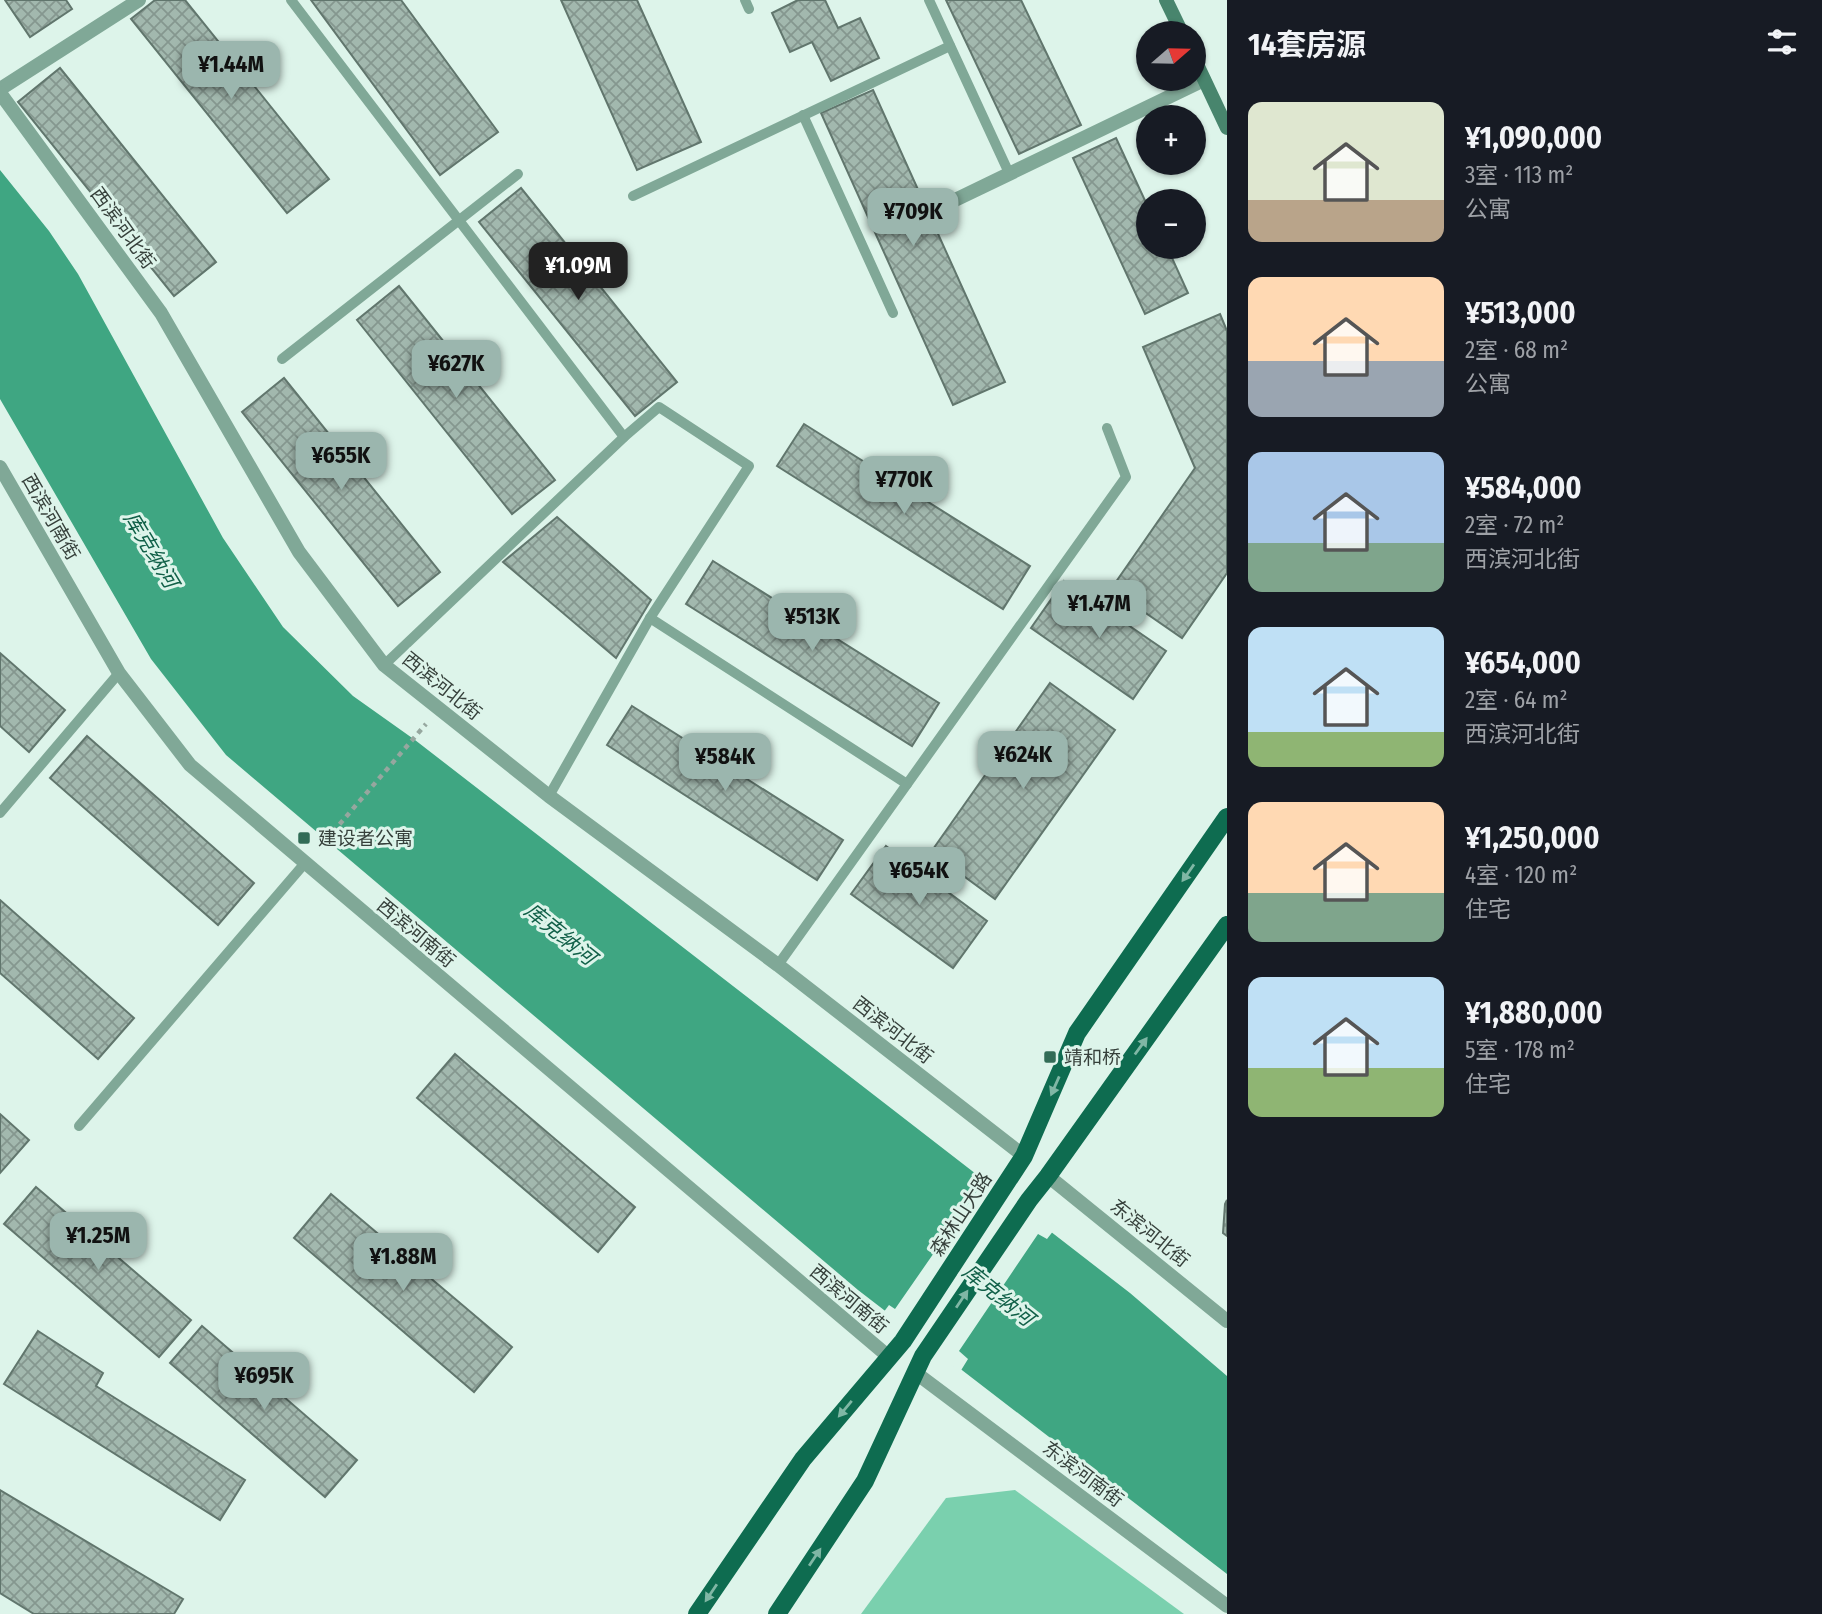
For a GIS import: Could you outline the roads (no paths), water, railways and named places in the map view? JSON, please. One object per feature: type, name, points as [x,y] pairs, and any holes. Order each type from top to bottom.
[{"type":"main road","name":"森林山大路","points":[[696,1614],[803,1459],[903,1341],[1024,1156],[1077,1033],[1227,817]]},
{"type":"main road","points":[[777,1614],[865,1481],[920,1364],[1029,1200],[1227,925]]},
{"type":"street","points":[[0,91],[139,0]]},
{"type":"street","points":[[1166,0],[1176,21]]},
{"type":"street","points":[[1206,84],[1227,128]]},
{"type":"street","name":"西滨河北街","points":[[0,91],[161,313],[299,552],[384,665],[549,796],[778,965],[1024,1156]]},
{"type":"street","points":[[955,200],[1181,91]]},
{"type":"street","name":"西滨河南街","points":[[0,467],[119,673],[190,765],[889,1357]]},
{"type":"street","name":"东滨河北街","points":[[1048,1176],[1227,1321]]},
{"type":"street","name":"东滨河南街","points":[[920,1364],[1227,1606]]},
{"type":"lane","points":[[291,0],[624,437]]},
{"type":"lane","points":[[929,0],[1009,173]]},
{"type":"lane","points":[[634,196],[950,46]]},
{"type":"lane","points":[[803,116],[893,313]]},
{"type":"lane","points":[[282,359],[518,173]]},
{"type":"lane","points":[[384,665],[659,407],[748,466],[650,618],[549,796]]},
{"type":"lane","points":[[778,965],[1126,477],[1107,428]]},
{"type":"lane","points":[[650,618],[907,784]]},
{"type":"lane","points":[[0,813],[119,673]]},
{"type":"lane","points":[[79,1126],[304,863]]},
{"type":"water","name":"库克纳河","points":[[0,170],[49,231],[78,274],[223,538],[283,627],[353,696],[415,740],[1130,1293],[1227,1376],[1227,1574],[858,1290],[226,755],[151,659],[0,399]]},
{"type":"place","name":"建设者公寓","points":[[304,838]]},
{"type":"place","name":"靖和桥","points":[[1050,1057]]}]
